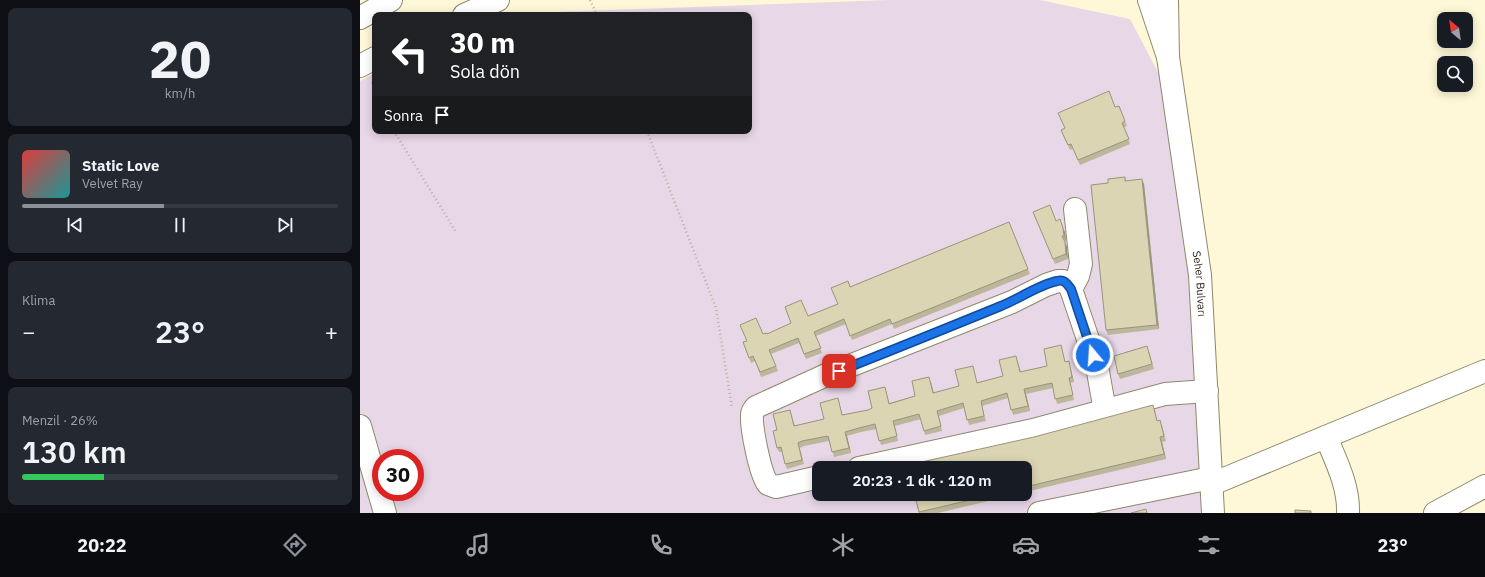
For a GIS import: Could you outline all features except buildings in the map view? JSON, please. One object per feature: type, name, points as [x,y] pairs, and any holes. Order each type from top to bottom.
[{"type":"street","points":[[360,18],[391,0]]},
{"type":"street","points":[[471,12],[498,0]]},
{"type":"street","name":"Seher Bulvarı","points":[[1149,0],[1168,57]]},
{"type":"street","name":"Seher Bulvarı","points":[[1167,0],[1168,57],[1200,275],[1212,481],[1212,513]]},
{"type":"street","points":[[360,66],[372,60]]},
{"type":"street","points":[[1071,289],[1078,276],[1081,264],[1075,209]]},
{"type":"street","points":[[812,479],[776,487],[768,484],[761,467],[755,437],[752,416],[756,406],[824,376],[1012,302],[1046,285],[1058,281],[1067,283],[1071,289],[1097,366],[1106,411]]},
{"type":"street","points":[[1039,513],[1212,481],[1326,437],[1485,371]]},
{"type":"street","points":[[891,461],[1033,430],[1165,394],[1207,391]]},
{"type":"street","points":[[360,426],[385,513]]},
{"type":"street","points":[[1326,437],[1341,472],[1349,503],[1348,513]]},
{"type":"street","points":[[1435,513],[1485,486]]},
{"type":"path","points":[[590,0],[596,12]]},
{"type":"path","points":[[396,134],[456,232]]},
{"type":"path","points":[[648,134],[716,308],[733,414]]},
{"type":"shaded area","points":[[890,0],[1040,0],[1130,19],[1169,93],[1183,174],[1213,513],[360,513],[360,81],[372,75],[372,134],[752,134],[752,12],[555,12]]},
{"type":"route","points":[[839,371],[1012,302],[1046,285],[1058,281],[1067,283],[1071,289],[1093,355]]}]
